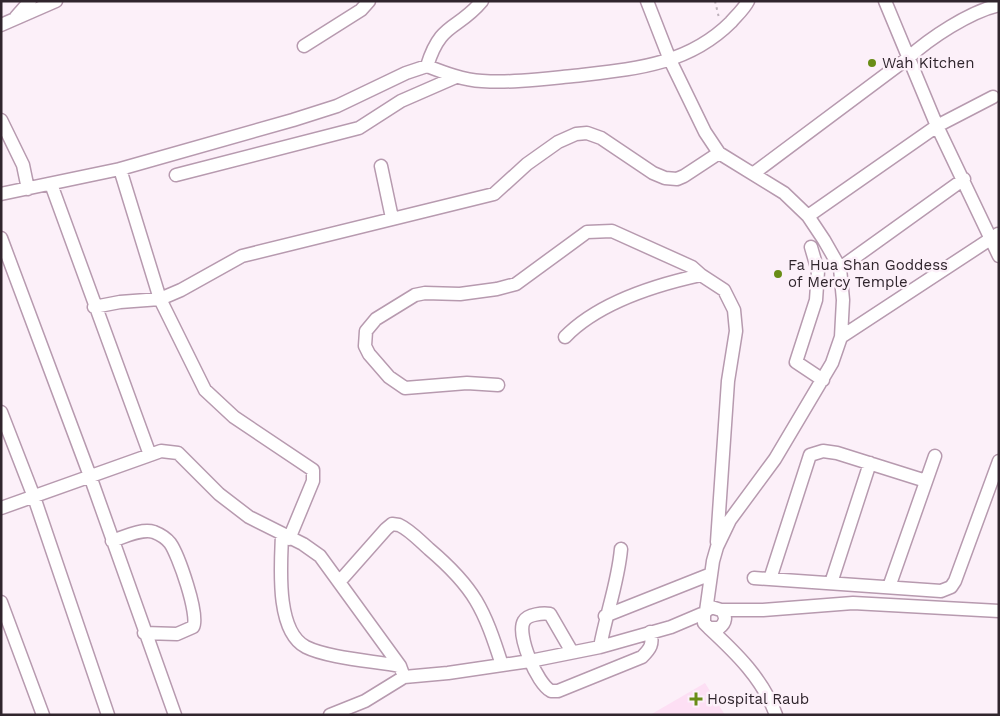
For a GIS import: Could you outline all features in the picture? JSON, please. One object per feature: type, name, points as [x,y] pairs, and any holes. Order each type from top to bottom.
[{"type":"street","points":[[15,19],[30,1]]},
{"type":"street","points":[[1,25],[56,1]]},
{"type":"street","points":[[304,46],[361,10],[369,1]]},
{"type":"street","points":[[427,66],[433,46],[442,32],[474,11],[482,1]]},
{"type":"street","points":[[647,1],[670,60],[705,132],[719,153],[784,193],[808,216],[840,268],[843,300],[841,337],[832,363],[775,459],[730,520],[717,547]]},
{"type":"street","points":[[1,194],[120,169],[292,120],[337,106],[406,73],[427,66],[456,76],[482,81],[529,80],[628,69],[670,60],[710,42],[748,1]]},
{"type":"street","points":[[885,1],[937,126],[995,236],[999,256]]},
{"type":"street","points":[[754,173],[908,58],[925,43],[971,16],[999,5]]},
{"type":"street","points":[[176,175],[359,128],[401,101],[456,76]]},
{"type":"street","points":[[808,216],[937,126],[993,96]]},
{"type":"street","points":[[1,120],[23,164],[28,189]]},
{"type":"street","points":[[94,307],[160,298],[181,290],[242,256],[494,194],[527,164],[558,142],[576,134],[587,133],[602,138],[653,173],[666,178],[677,179],[684,176],[719,153]]},
{"type":"street","points":[[380,166],[392,218]]},
{"type":"street","points":[[120,169],[160,298],[205,390],[234,417],[313,470],[313,481],[286,537],[282,596],[291,628],[300,644],[318,651],[402,671],[448,673],[530,661],[600,647],[650,632],[714,617],[763,610],[853,603],[895,603],[999,611]]},
{"type":"street","points":[[840,268],[964,179]]},
{"type":"street","points":[[51,184],[94,307],[150,455]]},
{"type":"street","points":[[498,385],[467,383],[405,388],[389,377],[369,354],[365,346],[366,330],[376,319],[415,295],[425,293],[460,294],[497,289],[516,284],[588,232],[612,231],[692,267],[724,290],[734,310],[736,331],[728,381],[717,547],[711,574],[714,617],[738,655],[757,679],[776,715]]},
{"type":"street","points":[[841,337],[995,236]]},
{"type":"street","points":[[1,238],[90,476],[144,633],[175,715]]},
{"type":"street","points":[[811,247],[818,271],[816,300],[796,362],[823,380]]},
{"type":"street","points":[[564,337],[578,323],[600,311],[663,284],[701,275]]},
{"type":"street","points":[[1,412],[34,497],[108,715]]},
{"type":"street","points":[[1,508],[161,451],[178,453],[219,494],[249,517],[303,544],[320,556],[340,581],[402,671]]},
{"type":"street","points":[[770,579],[810,455],[823,451],[837,453],[926,482]]},
{"type":"street","points":[[889,587],[935,456]]},
{"type":"street","points":[[754,578],[941,591],[951,587],[956,581],[999,461]]},
{"type":"street","points":[[831,584],[870,463]]},
{"type":"street","points":[[340,581],[386,529],[392,524],[399,524],[435,554],[463,581],[478,602],[489,624],[502,665]]},
{"type":"street","points":[[112,540],[147,531],[161,536],[173,549],[185,581],[196,617],[193,627],[177,634],[144,633]]},
{"type":"street","points":[[600,647],[605,616],[617,580],[621,549]]},
{"type":"street","points":[[605,616],[711,574]]},
{"type":"street","points":[[853,603],[855,585]]},
{"type":"street","points":[[1,602],[43,715]]},
{"type":"street","points":[[572,652],[550,614],[545,613],[527,618],[523,622],[522,628],[530,661],[543,686],[551,692],[558,691],[642,657],[653,642],[650,632]]},
{"type":"street","points":[[330,715],[373,697],[402,671]]},
{"type":"path","points":[[714,1],[722,31]]},
{"type":"shaded area","name":"Hospital Raub","points":[[705,683],[725,715],[650,715]]},
{"type":"place","name":"Wah Kitchen","points":[[872,63]]},
{"type":"place","name":"Fa Hua Shan Goddess of Mercy Temple","points":[[778,274]]},
{"type":"place","name":"Hospital Raub","points":[[696,699]]}]
